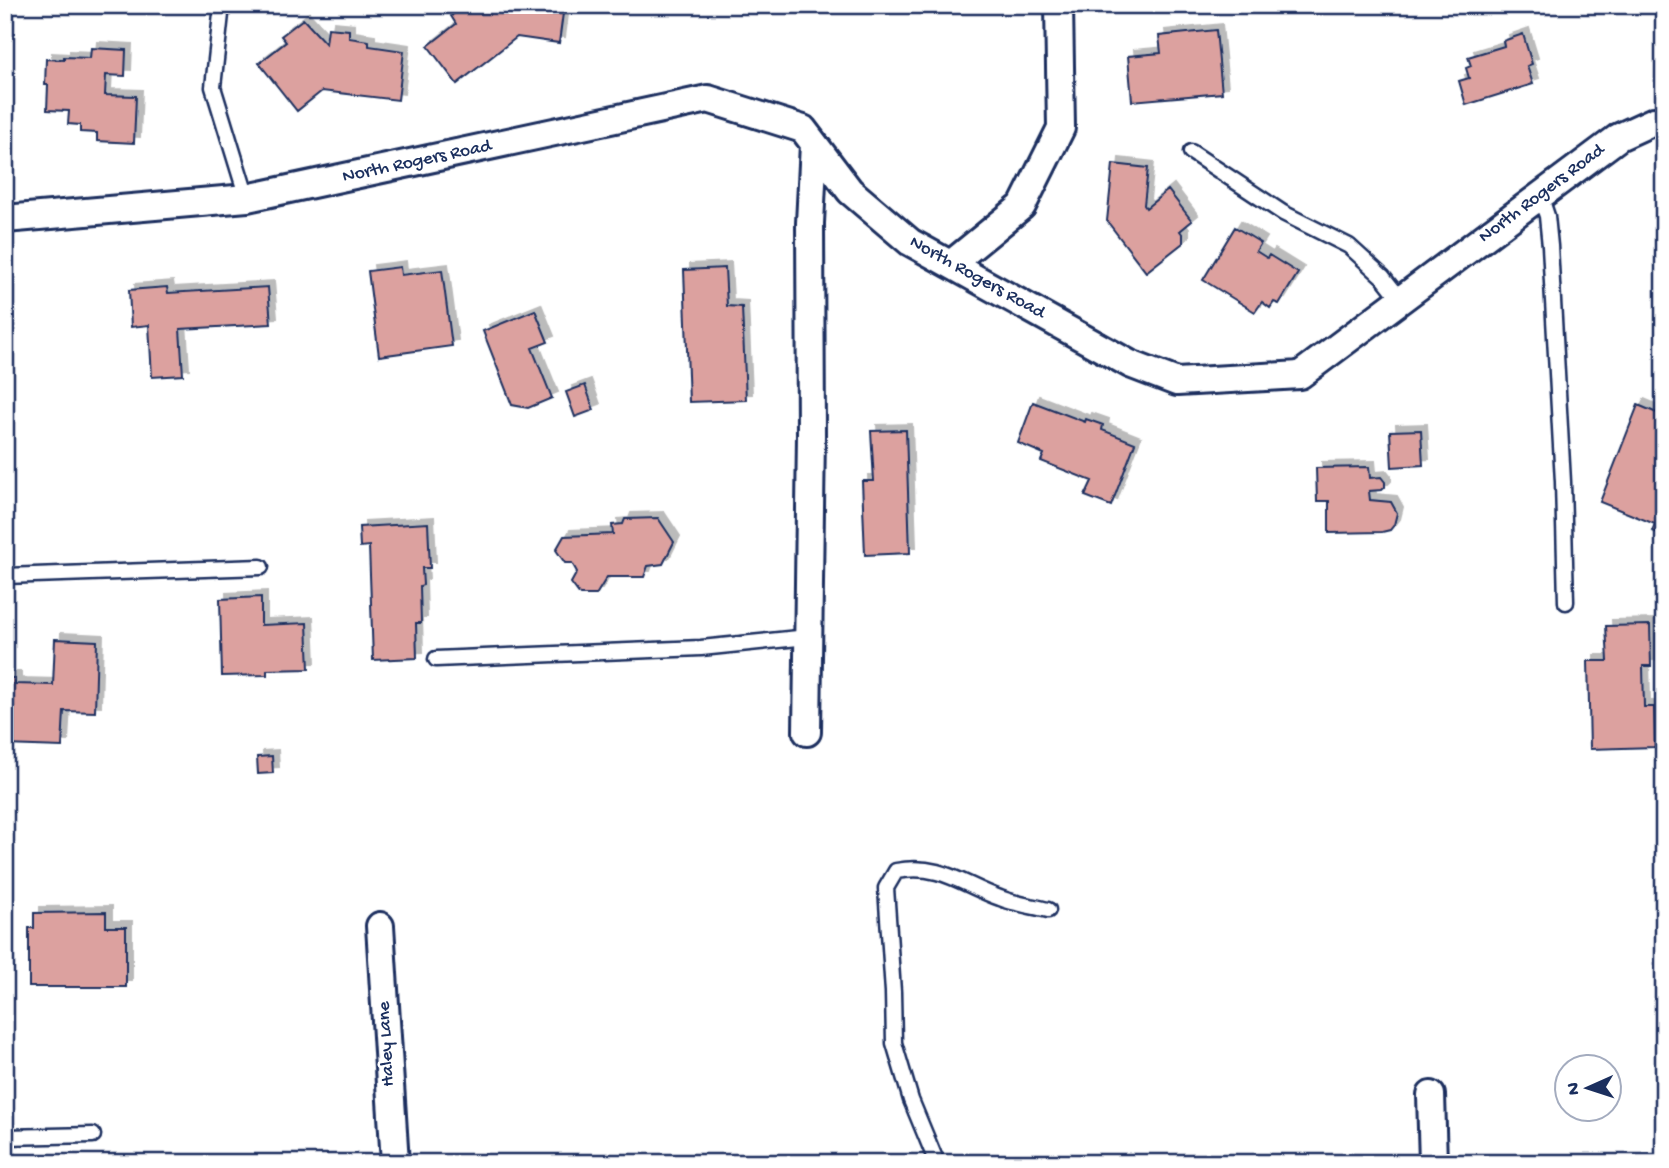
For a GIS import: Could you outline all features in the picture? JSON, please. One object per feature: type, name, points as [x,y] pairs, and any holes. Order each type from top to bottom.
[{"type":"street","points":[[951,264],[1022,206],[1061,128],[1059,5]]},
{"type":"street","name":"North Rogers Road","points":[[5,219],[247,198],[709,99],[803,129],[850,191],[910,242],[1130,364],[1177,382],[1300,375],[1619,137],[1654,121],[1664,121]]},
{"type":"street","points":[[807,732],[810,223],[814,144]]},
{"type":"street","name":"Haley Lane","points":[[380,926],[394,1163]]},
{"type":"street","points":[[1431,1095],[1433,1163]]},
{"type":"lane","points":[[222,5],[214,87],[247,198]]},
{"type":"lane","points":[[1191,152],[1283,212],[1349,246],[1382,277],[1401,300]]},
{"type":"lane","points":[[1540,195],[1547,216],[1550,246],[1563,482],[1566,601]]},
{"type":"lane","points":[[5,576],[261,567]]},
{"type":"lane","points":[[436,659],[701,648],[808,637]]},
{"type":"lane","points":[[936,1163],[911,1100],[894,1043],[886,888],[896,872],[912,868],[947,873],[1001,899],[1048,909]]},
{"type":"lane","points":[[5,1137],[93,1135]]},
{"type":"building","points":[[464,5],[564,6],[559,43],[517,37],[457,84],[428,46],[456,24],[451,16]]},
{"type":"building","points":[[303,19],[326,44],[328,28],[349,30],[349,38],[369,41],[369,46],[404,51],[398,100],[322,91],[297,111],[259,63],[286,42],[281,36]]},
{"type":"building","points":[[1216,30],[1222,93],[1132,101],[1128,56],[1161,53],[1159,36]]},
{"type":"building","points":[[1523,34],[1532,64],[1527,66],[1533,84],[1466,105],[1459,81],[1469,78],[1466,68],[1471,66],[1468,57],[1504,46],[1503,41]]},
{"type":"building","points":[[91,48],[126,50],[125,76],[106,75],[105,95],[136,96],[134,143],[97,141],[97,133],[80,132],[80,125],[68,124],[69,111],[47,110],[46,59],[90,58]]},
{"type":"building","points":[[1113,164],[1148,168],[1144,205],[1146,208],[1168,190],[1192,221],[1180,231],[1183,243],[1146,272],[1107,221]]},
{"type":"building","points":[[1235,227],[1261,243],[1256,251],[1267,258],[1269,255],[1298,273],[1279,304],[1274,302],[1270,308],[1262,302],[1255,312],[1203,280]]},
{"type":"building","points":[[400,267],[401,275],[442,270],[452,346],[379,356],[368,271]]},
{"type":"building","points":[[725,268],[727,306],[742,307],[746,400],[689,402],[684,270]]},
{"type":"building","points":[[167,287],[168,293],[268,287],[271,324],[180,329],[183,375],[152,377],[149,325],[131,327],[129,290]]},
{"type":"building","points":[[535,310],[548,342],[532,348],[552,398],[528,408],[512,405],[483,331]]},
{"type":"building","points":[[585,385],[594,410],[575,417],[566,392]]},
{"type":"building","points":[[1033,402],[1085,422],[1086,419],[1103,425],[1102,430],[1135,443],[1111,506],[1085,496],[1092,481],[1041,461],[1044,454],[1018,443]]},
{"type":"building","points":[[1638,405],[1664,416],[1664,535],[1652,531],[1655,524],[1600,502]]},
{"type":"building","points":[[906,430],[910,553],[865,555],[862,481],[874,481],[871,431]]},
{"type":"building","points":[[1421,430],[1423,465],[1392,467],[1390,431]]},
{"type":"building","points":[[1369,467],[1370,478],[1381,477],[1385,482],[1382,490],[1369,491],[1370,500],[1391,502],[1397,513],[1394,525],[1390,530],[1382,532],[1329,533],[1329,501],[1317,501],[1316,468]]},
{"type":"building","points":[[658,518],[674,542],[663,564],[648,566],[644,577],[607,577],[596,595],[580,595],[571,583],[577,572],[572,563],[565,563],[556,550],[564,536],[613,534],[612,525],[623,524],[625,519]]},
{"type":"building","points":[[428,523],[430,568],[422,568],[421,623],[416,623],[417,658],[373,660],[369,546],[360,547],[359,527]]},
{"type":"building","points":[[261,597],[261,625],[307,623],[309,669],[267,670],[267,675],[222,676],[220,599]]},
{"type":"building","points":[[1650,625],[1651,666],[1643,666],[1644,707],[1654,707],[1655,747],[1590,749],[1588,661],[1608,661],[1606,626]]},
{"type":"building","points":[[55,639],[97,641],[95,712],[64,711],[62,747],[5,745],[5,678],[15,678],[15,684],[53,685]]},
{"type":"building","points":[[272,756],[273,773],[258,774],[257,757]]},
{"type":"building","points":[[106,912],[106,927],[126,927],[126,987],[29,987],[29,928],[34,928],[34,913]]}]
